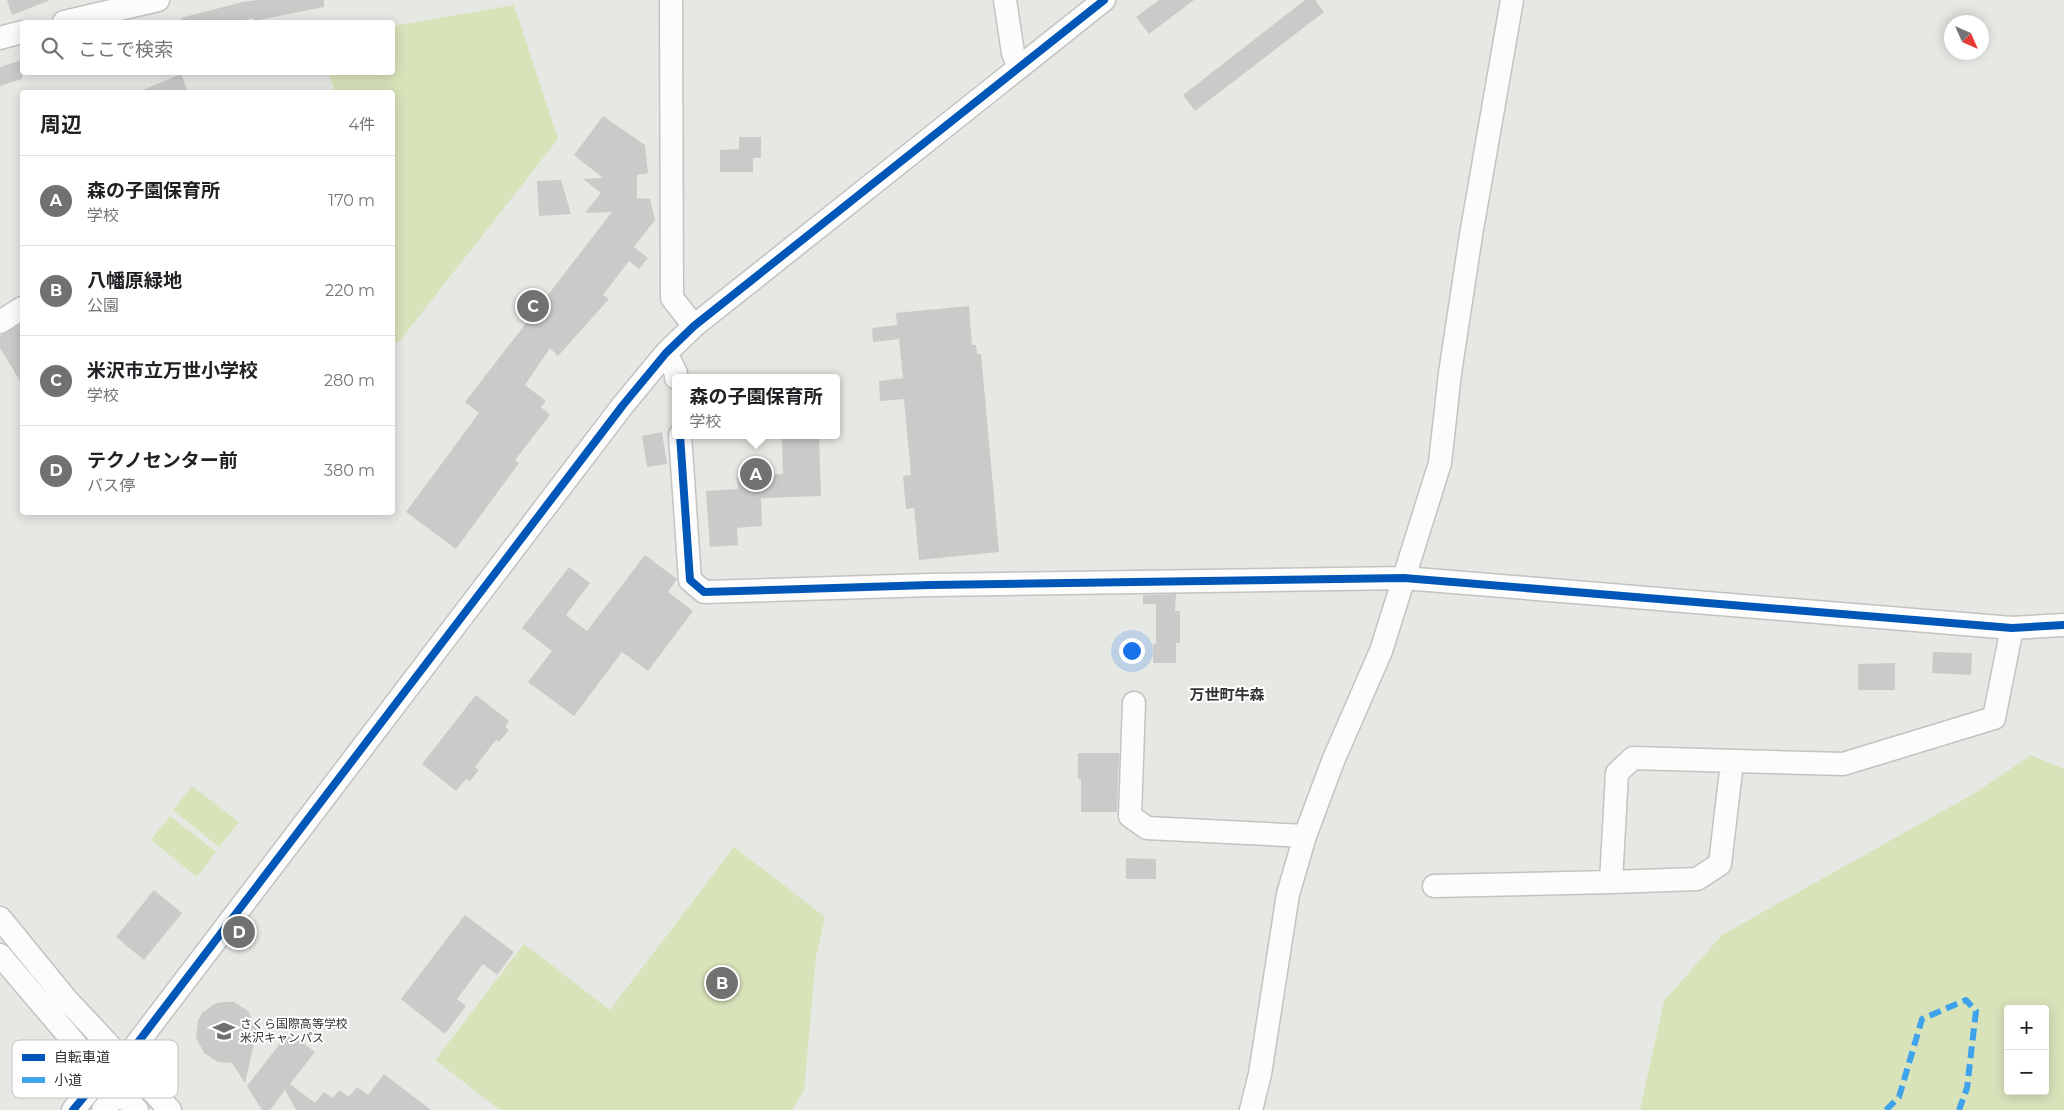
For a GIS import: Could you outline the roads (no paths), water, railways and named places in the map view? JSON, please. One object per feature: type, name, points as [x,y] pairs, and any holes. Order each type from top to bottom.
[{"type":"street","points":[[73,20],[158,0]]},
{"type":"street","points":[[671,0],[672,298],[694,326]]},
{"type":"street","points":[[1005,0],[1013,53],[1019,68]]},
{"type":"street","points":[[140,1040],[623,405],[666,353],[694,326],[1104,0]]},
{"type":"street","points":[[1251,1110],[1260,1074],[1288,894],[1305,836],[1333,761],[1381,651],[1440,463],[1468,252],[1512,0]]},
{"type":"street","points":[[0,38],[20,33]]},
{"type":"street","points":[[0,322],[20,309]]},
{"type":"street","points":[[666,353],[676,374]]},
{"type":"street","points":[[680,439],[690,580],[704,592],[930,585],[1404,578],[2012,628],[2064,626]]},
{"type":"street","points":[[1611,882],[1617,773],[1633,758],[1844,764],[1994,718],[2012,628]]},
{"type":"street","points":[[1134,703],[1130,816],[1146,828],[1305,836]]},
{"type":"street","points":[[1434,886],[1697,879],[1720,864],[1732,762]]},
{"type":"street","points":[[0,918],[66,1000],[103,1040]]},
{"type":"street","points":[[0,955],[72,1040]]},
{"type":"street","points":[[73,1110],[83,1098]]},
{"type":"street","points":[[103,1110],[114,1098]]},
{"type":"street","points":[[125,1098],[137,1110]]},
{"type":"street","points":[[158,1098],[170,1110]]},
{"type":"place","name":"米沢市立万世小学校","points":[[533,306]]},
{"type":"place","name":"森の子園保育所","points":[[756,474]]},
{"type":"place","name":"テクノセンター前","points":[[239,932]]},
{"type":"place","name":"八幡原緑地","points":[[722,983]]},
{"type":"place","name":"さくら国際高等学校 米沢キャンパス","points":[[224,1031]]},
{"type":"district","name":"万世町牛森","points":[[1227,695]]}]
